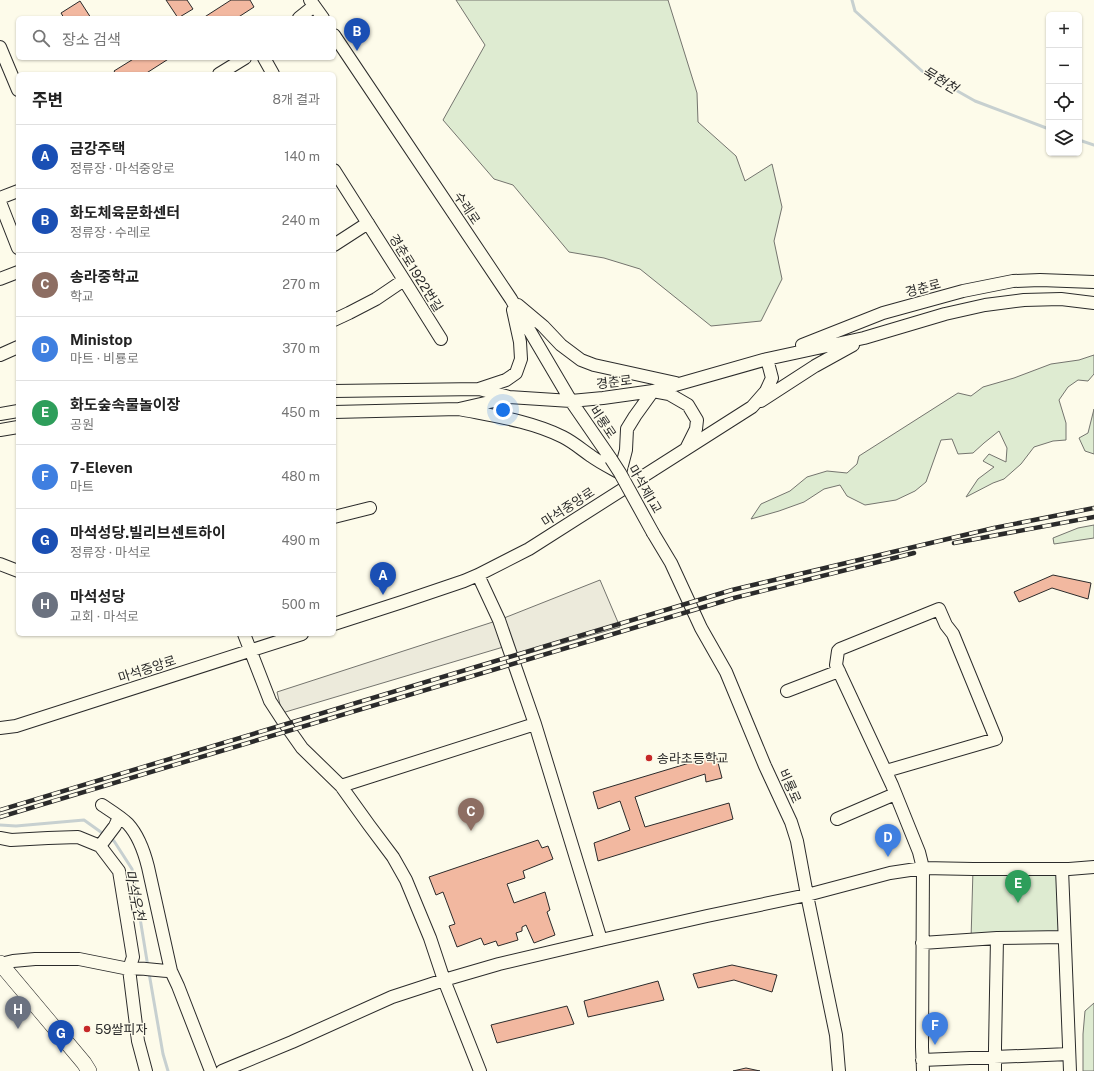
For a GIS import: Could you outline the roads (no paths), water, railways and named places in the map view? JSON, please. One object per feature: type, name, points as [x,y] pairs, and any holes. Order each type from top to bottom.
[{"type":"main road","points":[[0,964],[84,1063],[89,1071]]},
{"type":"street","points":[[301,16],[312,3],[322,16]]},
{"type":"street","name":"수레로","points":[[336,38],[511,299],[571,401]]},
{"type":"street","points":[[0,47],[16,85]]},
{"type":"street","points":[[223,72],[242,60]]},
{"type":"street","points":[[265,60],[273,72]]},
{"type":"street","name":"경춘로1922번길","points":[[336,173],[441,339]]},
{"type":"street","points":[[0,198],[16,192]]},
{"type":"street","points":[[0,202],[16,243]]},
{"type":"street","points":[[336,244],[368,222]]},
{"type":"street","points":[[0,279],[16,273]]},
{"type":"street","points":[[336,319],[376,299],[404,280]]},
{"type":"street","name":"경춘로","points":[[767,359],[883,313],[963,291],[1013,281],[1040,280],[1094,282]]},
{"type":"street","points":[[511,299],[543,326],[561,345],[581,360],[594,365],[679,384]]},
{"type":"street","points":[[478,389],[506,380],[516,373],[521,359],[520,342],[511,299]]},
{"type":"street","name":"경춘로","points":[[336,391],[478,389],[508,398],[571,401],[603,398],[653,391],[767,359],[864,338],[945,314],[985,305],[1024,300],[1061,299],[1094,303]]},
{"type":"street","points":[[752,407],[815,366],[864,338]]},
{"type":"street","points":[[0,355],[16,348]]},
{"type":"street","name":"마석중앙로","points":[[336,623],[478,575],[528,549],[752,407],[766,391],[772,378],[767,359]]},
{"type":"street","points":[[459,409],[518,421],[562,436],[576,444],[591,457],[620,473],[626,450],[627,429],[653,391],[669,394],[688,405],[697,420],[696,429],[686,448]]},
{"type":"street","name":"경춘로","points":[[336,412],[459,409],[508,398]]},
{"type":"street","name":"비룡로","points":[[571,401],[611,459]]},
{"type":"street","points":[[0,414],[16,411]]},
{"type":"street","points":[[0,430],[16,427]]},
{"type":"street","name":"마석제1교","points":[[611,459],[653,533]]},
{"type":"street","points":[[336,516],[370,508]]},
{"type":"street","name":"비룡로","points":[[653,533],[671,563],[701,628],[726,672],[765,766],[791,822],[797,841],[836,1035],[839,1071]]},
{"type":"street","points":[[0,564],[16,570]]},
{"type":"street","points":[[478,575],[499,620],[535,724],[602,940]]},
{"type":"street","points":[[886,772],[996,739],[953,634],[946,625],[939,609],[840,649],[836,660],[836,665],[839,672],[886,772],[923,868],[923,1066],[995,1058],[1069,1054]]},
{"type":"street","points":[[245,636],[270,701],[282,721],[302,748],[340,786],[368,825],[393,856],[406,880],[430,938],[444,980],[480,1071]]},
{"type":"street","name":"마석중앙로","points":[[0,728],[16,726],[296,636]]},
{"type":"street","points":[[787,691],[839,672]]},
{"type":"street","points":[[340,786],[535,724]]},
{"type":"street","points":[[837,818],[895,794]]},
{"type":"street","points":[[102,805],[117,821],[128,824],[144,850],[166,971],[178,986],[211,1071]]},
{"type":"street","points":[[101,844],[117,821]]},
{"type":"street","points":[[0,838],[11,840],[78,837],[101,844],[119,871],[133,957],[132,968],[138,1041],[146,1071]]},
{"type":"street","points":[[222,1071],[292,1042],[392,997],[499,964],[707,916],[807,895],[890,873],[923,868],[961,870],[1062,869],[1094,867]]},
{"type":"street","points":[[1062,869],[1070,1071]]},
{"type":"street","points":[[922,943],[997,938],[1064,937]]},
{"type":"street","points":[[996,1071],[997,938]]},
{"type":"street","points":[[0,964],[35,959],[79,959],[132,968],[166,971]]},
{"type":"waterway","name":"묵현천","points":[[852,0],[855,11],[922,71],[975,101],[1046,128]]},
{"type":"waterway","name":"묵현천","points":[[1082,141],[1094,145]]},
{"type":"waterway","name":"마석우천","points":[[0,825],[16,826],[84,820],[105,835]]},
{"type":"waterway","name":"마석우천","points":[[110,838],[114,841],[132,869],[148,967]]},
{"type":"waterway","name":"마석우천","points":[[149,973],[163,1054],[168,1071]]},
{"type":"railway","points":[[0,810],[732,590],[994,528],[1094,508]]},
{"type":"railway","points":[[954,543],[1094,517]]},
{"type":"railway","points":[[0,817],[734,598],[914,553]]},
{"type":"place","name":"화도체육문화센터","points":[[357,51]]},
{"type":"place","name":"금강주택","points":[[383,595]]},
{"type":"place","name":"송라초등학교","points":[[649,758]]},
{"type":"place","name":"송라중학교","points":[[471,831]]},
{"type":"place","name":"Ministop","points":[[888,857]]},
{"type":"place","name":"화도숲속물놀이장","points":[[1018,903]]},
{"type":"place","name":"마석성당","points":[[18,1029]]},
{"type":"place","name":"59쌀피자","points":[[87,1029]]},
{"type":"place","name":"7-Eleven","points":[[935,1045]]},
{"type":"place","name":"마석성당.빌리브센트하이","points":[[61,1053]]}]
